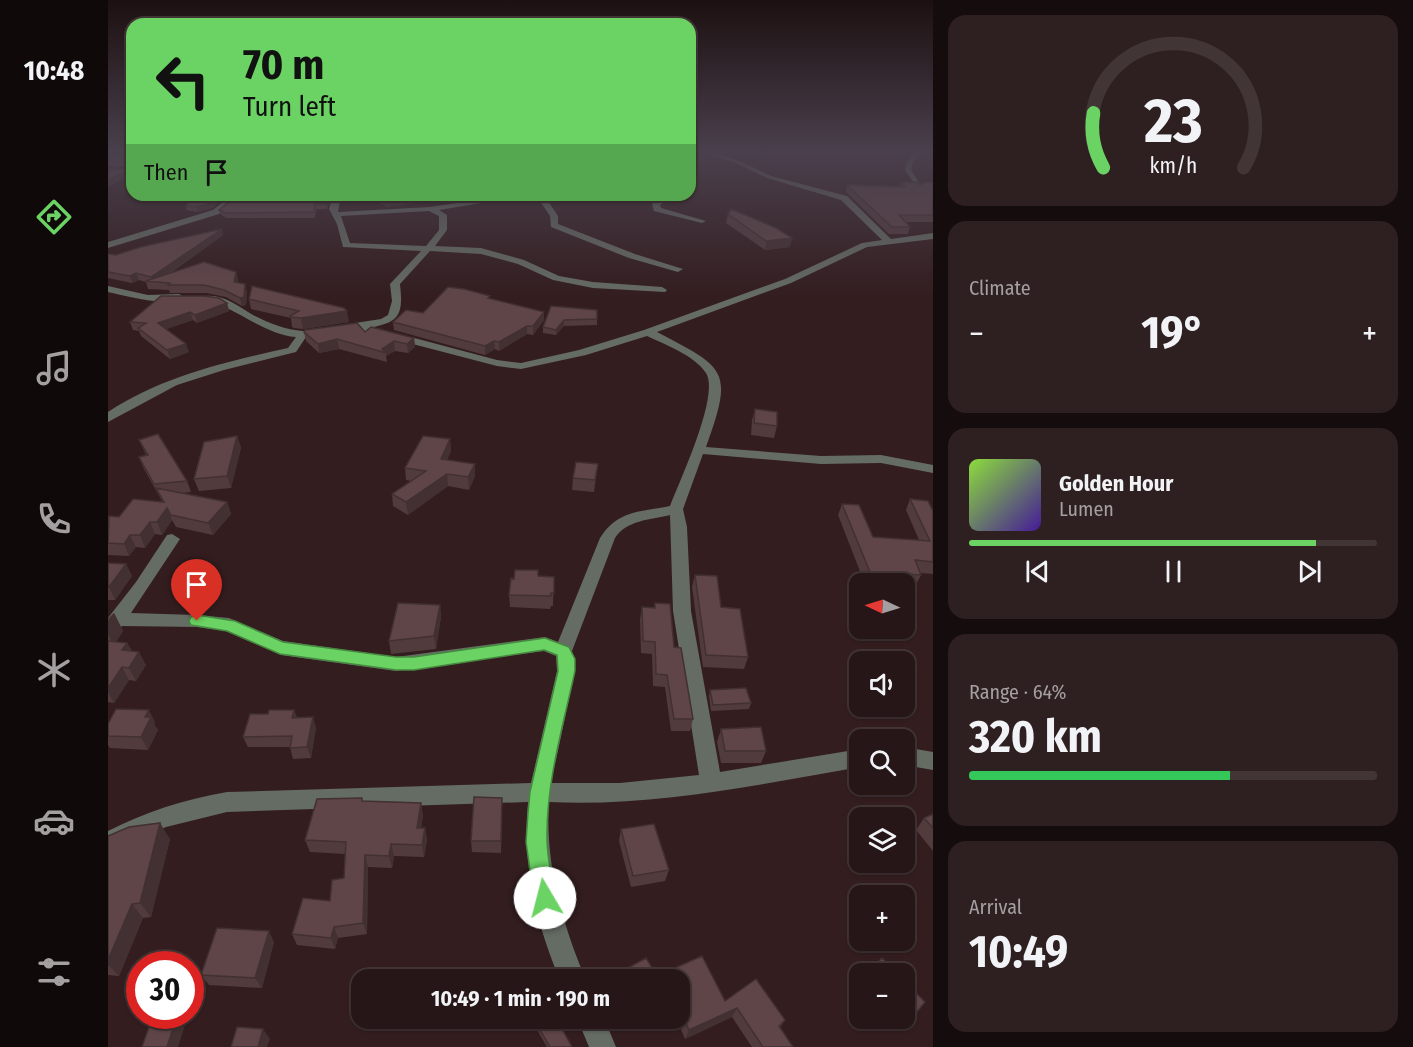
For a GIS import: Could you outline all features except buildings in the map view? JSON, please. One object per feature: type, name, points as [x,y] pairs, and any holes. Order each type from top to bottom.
[{"type":"street","points":[[846,200],[889,242]]},
{"type":"street","points":[[108,245],[216,212],[230,201]]},
{"type":"street","points":[[335,201],[333,209],[341,224],[346,245],[481,251],[521,262],[556,278],[593,285],[662,290]]},
{"type":"street","points":[[336,214],[430,209],[485,201]]},
{"type":"street","points":[[544,201],[554,216],[554,225],[632,256],[678,269]]},
{"type":"street","points":[[662,201],[656,204],[657,209],[702,221]]},
{"type":"street","points":[[108,290],[148,298],[197,296],[225,302],[252,318],[279,329],[303,334],[384,322],[393,316],[397,302],[395,284],[440,236],[445,219],[443,215],[430,209]]},
{"type":"street","points":[[359,327],[497,363],[522,366],[582,353],[648,332],[788,281],[865,245],[933,236]]},
{"type":"street","points":[[648,332],[698,358],[712,373],[716,392],[713,410],[676,509],[681,551],[682,611],[711,781]]},
{"type":"street","points":[[108,418],[132,400],[201,372],[292,350],[303,334]]},
{"type":"street","points":[[698,450],[821,460],[881,459],[933,469]]},
{"type":"street","points":[[568,969],[552,929],[536,842],[540,792],[566,671],[563,651],[608,538],[616,526],[626,520],[676,509]]},
{"type":"street","points":[[112,625],[142,586],[172,539]]},
{"type":"street","points":[[112,625],[197,621],[229,625],[280,648],[396,664],[545,644],[563,651]]},
{"type":"street","points":[[915,758],[933,761]]},
{"type":"street","points":[[108,843],[124,834],[195,807],[228,802],[540,792],[592,795],[643,791],[849,760]]},
{"type":"street","points":[[595,1029],[603,1047]]},
{"type":"route","points":[[197,621],[229,625],[280,648],[396,664],[545,644],[556,646],[563,651],[566,671],[540,792],[538,813],[536,842],[545,898]]}]
